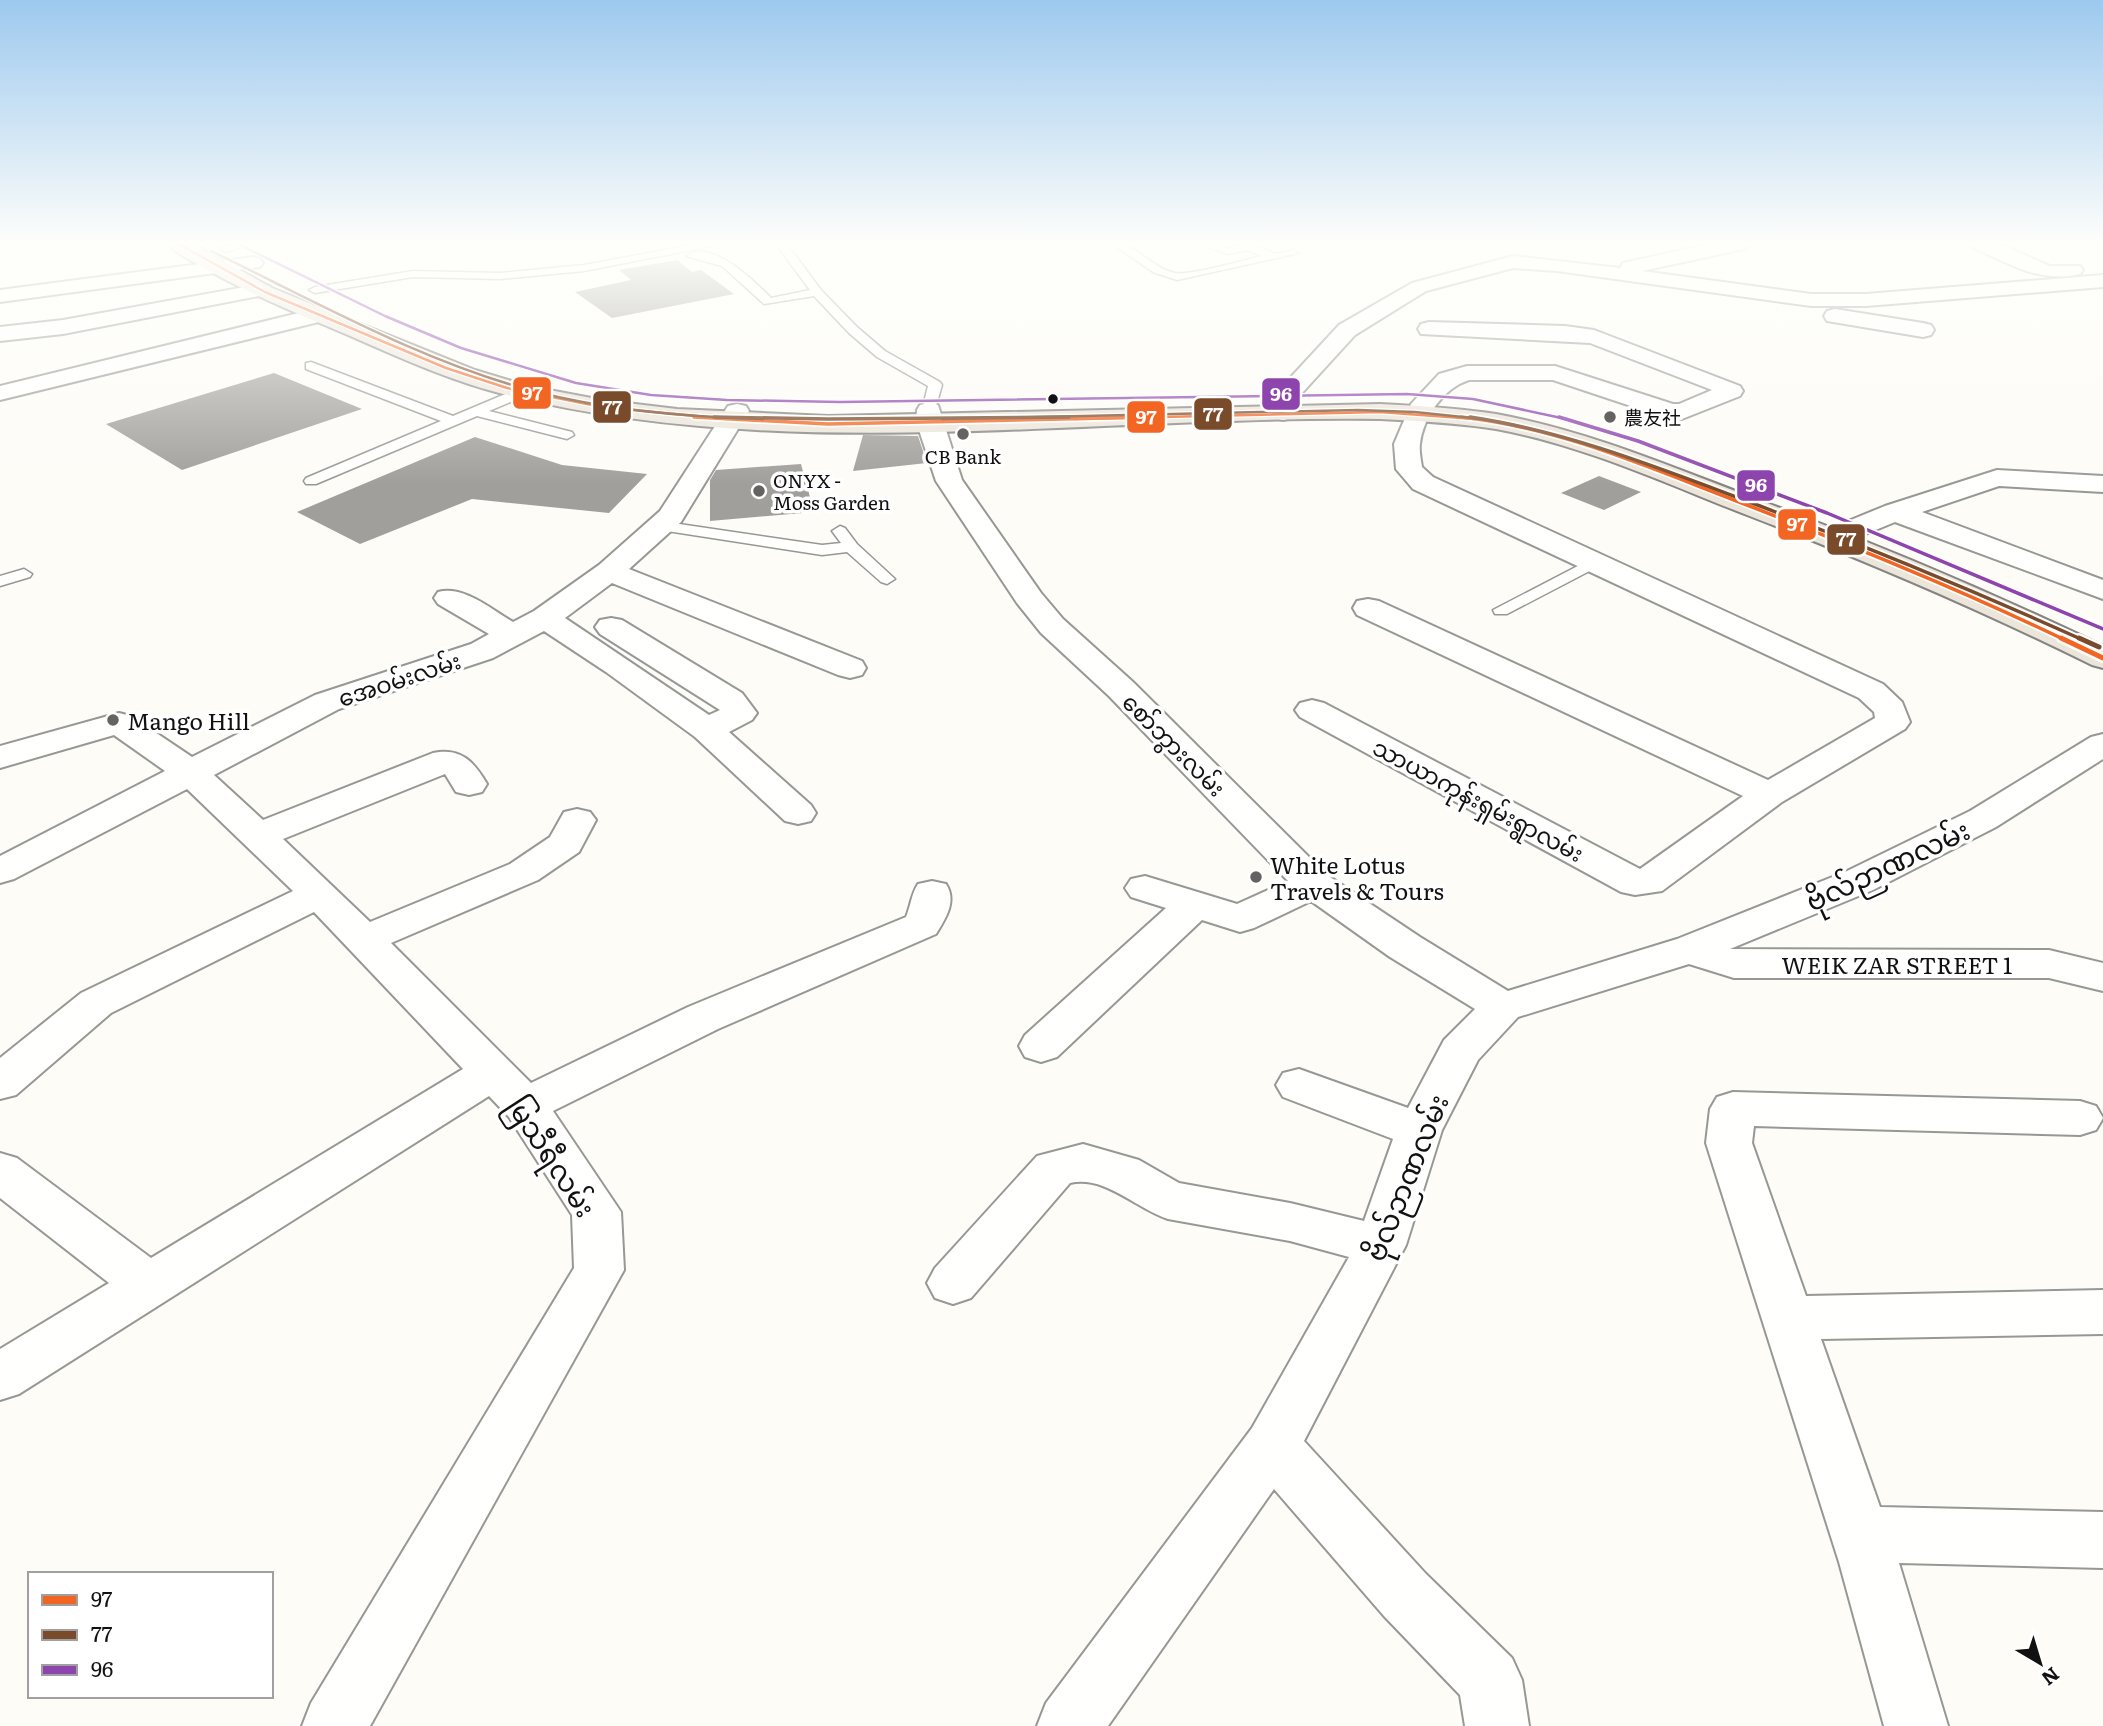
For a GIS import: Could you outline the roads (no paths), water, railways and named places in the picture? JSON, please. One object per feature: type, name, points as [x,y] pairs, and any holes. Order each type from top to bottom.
[{"type":"highway","points":[[355,324],[426,362],[522,392],[606,407],[733,417],[929,416],[1281,408],[1371,412],[1476,408],[1556,425],[1650,455],[1851,530],[1967,577],[2103,639]]},
{"type":"highway","points":[[375,324],[447,354],[541,384],[733,417]]},
{"type":"highway","points":[[1421,409],[1544,433],[1635,463],[1937,581],[2103,657]]},
{"type":"street","points":[[0,334],[82,324]]},
{"type":"street","points":[[0,393],[245,324]]},
{"type":"street","points":[[1281,408],[1347,330],[1358,324]]},
{"type":"street","points":[[1880,324],[1923,331]]},
{"type":"street","points":[[1368,608],[1769,794],[1894,722],[1890,709],[1871,691],[1423,483],[1409,469],[1407,444],[1421,409],[1447,379],[1467,373],[1555,373],[1670,411],[1682,412],[1731,390],[1594,337],[1564,333],[1429,329]]},
{"type":"street","name":"စော်ဘွားလမ်း","points":[[929,416],[949,481],[1028,597],[1052,626],[1121,689],[1313,884],[1405,947],[1503,1007]]},
{"type":"street","name":"အေဝမ်းလမ်း","points":[[0,870],[327,702],[482,651],[545,618],[608,571],[671,516],[733,417]]},
{"type":"street","points":[[1851,530],[1895,512],[1997,478],[2103,484]]},
{"type":"street","points":[[1895,512],[2103,590]]},
{"type":"street","points":[[608,571],[850,668]]},
{"type":"street","points":[[449,598],[513,635]]},
{"type":"street","points":[[545,618],[617,665],[707,730],[798,813]]},
{"type":"street","points":[[611,627],[730,699],[740,713],[707,730]]},
{"type":"street","name":"သာယာကုန်းရှမ်းရွာလမ်း","points":[[1311,710],[1635,883],[1648,882],[1769,794]]},
{"type":"street","name":"မြသီရီလမ်း","points":[[0,757],[119,723],[190,772],[365,939],[509,1088],[596,1212],[599,1270],[334,1726]]},
{"type":"street","name":"ဗိုလ်ဉာဏလမ်း","points":[[1069,1726],[1272,1447],[1381,1245],[1419,1130],[1460,1051],[1503,1007],[1692,949],[1858,881],[1983,819],[2103,744]]},
{"type":"street","points":[[257,836],[446,761],[460,768],[469,784]]},
{"type":"street","points":[[365,939],[524,872],[566,844],[577,820]]},
{"type":"street","points":[[1145,888],[1240,919],[1313,884]]},
{"type":"street","points":[[0,1377],[150,1285],[509,1088],[703,1018],[922,925],[931,906],[932,893]]},
{"type":"street","points":[[0,1083],[96,1003],[319,894]]},
{"type":"street","points":[[1041,1046],[1194,905]]},
{"type":"street","name":"WEIK ZAR STREET 1","points":[[1692,949],[1715,960],[1734,964],[2049,964],[2103,977]]},
{"type":"street","points":[[1299,1085],[1419,1130]]},
{"type":"street","points":[[1916,1726],[1860,1534],[1729,1143],[1733,1109],[2080,1118]]},
{"type":"street","points":[[953,1283],[1054,1169],[1083,1162],[1122,1173],[1168,1200],[1290,1222],[1381,1245]]},
{"type":"street","points":[[0,1171],[150,1285]]},
{"type":"street","points":[[1788,1318],[2103,1312]]},
{"type":"street","points":[[1272,1447],[1405,1595],[1490,1680],[1497,1726]]},
{"type":"street","points":[[1860,1534],[2103,1540]]},
{"type":"lane","points":[[847,324],[881,354],[935,385],[929,416]]},
{"type":"lane","points":[[311,366],[455,422]]},
{"type":"lane","points":[[311,481],[522,392]]},
{"type":"lane","points":[[479,412],[567,435]]},
{"type":"lane","points":[[659,526],[822,551],[851,547]]},
{"type":"lane","points":[[840,531],[851,547],[887,579]]},
{"type":"lane","points":[[1500,610],[1595,562]]},
{"type":"lane","points":[[0,581],[24,574]]},
{"type":"place","name":"農友社","points":[[1610,417]]},
{"type":"place","name":"CB Bank","points":[[963,434]]},
{"type":"place","name":"ONYX - Moss Garden","points":[[759,491]]},
{"type":"place","name":"Mango Hill","points":[[113,720]]},
{"type":"place","name":"White Lotus Travels & Tours","points":[[1256,877]]}]
